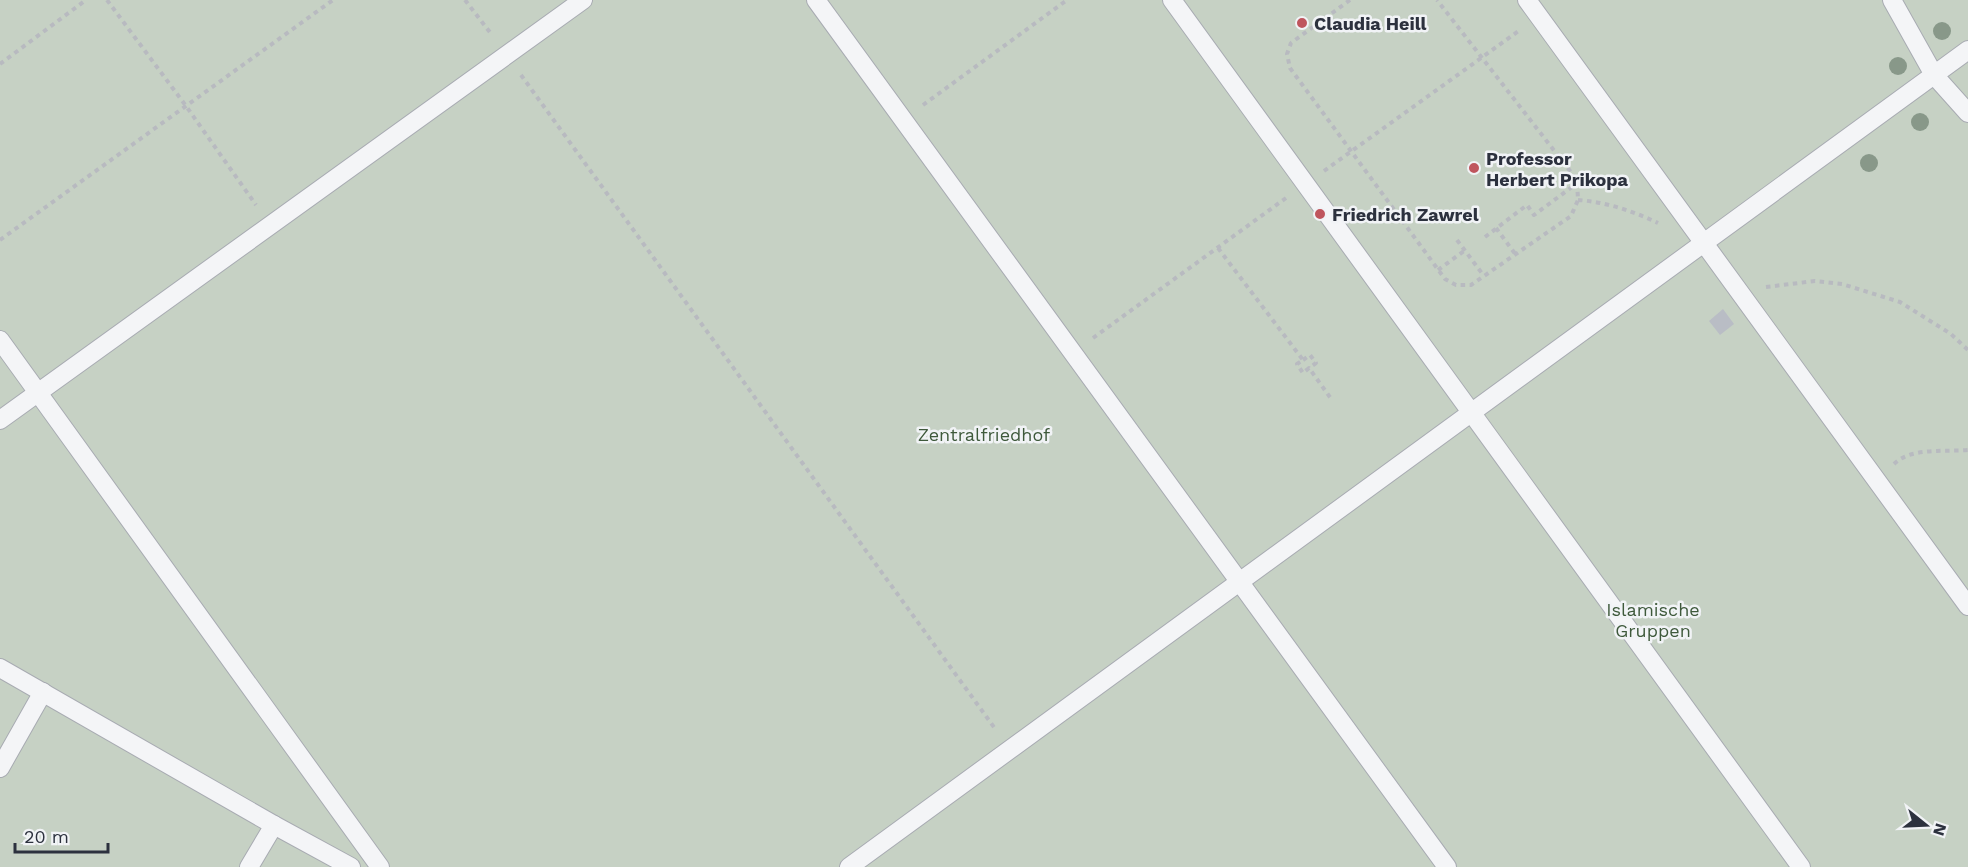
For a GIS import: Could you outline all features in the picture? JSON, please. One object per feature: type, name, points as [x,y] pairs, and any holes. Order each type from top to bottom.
[{"type":"lane","points":[[0,420],[582,0]]},
{"type":"lane","points":[[816,0],[1447,867]]},
{"type":"lane","points":[[1172,0],[1801,867]]},
{"type":"lane","points":[[1527,0],[1968,606]]},
{"type":"lane","points":[[1892,0],[1934,75],[1968,113]]},
{"type":"lane","points":[[849,867],[1968,50]]},
{"type":"lane","points":[[0,340],[380,867]]},
{"type":"lane","points":[[0,668],[351,867]]},
{"type":"lane","points":[[0,768],[43,692]]},
{"type":"lane","points":[[249,867],[274,825]]},
{"type":"path","points":[[0,64],[86,0]]},
{"type":"path","points":[[107,0],[271,225]]},
{"type":"path","points":[[0,240],[333,0]]},
{"type":"path","points":[[465,0],[1010,749]]},
{"type":"path","points":[[903,119],[1067,0]]},
{"type":"path","points":[[1350,0],[1291,43],[1287,54],[1290,68],[1445,279],[1456,285],[1471,285],[1571,216],[1578,200],[1577,180],[1437,0]]},
{"type":"path","points":[[1485,237],[1527,205],[1534,215],[1577,184]]},
{"type":"path","points":[[1578,200],[1594,201],[1659,223]]},
{"type":"path","points":[[1496,228],[1516,255]]},
{"type":"path","points":[[1456,240],[1484,276]]},
{"type":"path","points":[[1218,248],[1303,360]]},
{"type":"path","points":[[1438,270],[1464,250]]},
{"type":"path","points":[[1738,291],[1815,281],[1842,284],[1900,302],[1951,334],[1968,350]]},
{"type":"path","points":[[1310,355],[1316,363],[1309,368],[1303,373],[1297,364],[1310,355]]},
{"type":"path","points":[[1309,368],[1332,400]]},
{"type":"path","points":[[1877,481],[1901,458],[1925,453],[1968,450]]},
{"type":"green space","name":"Zentralfriedhof","points":[[0,0],[1968,0],[1968,867],[0,867]]},
{"type":"building","points":[[1723,309],[1734,324],[1720,335],[1709,321]]},
{"type":"place","name":"Claudia Heill","points":[[1302,23]]},
{"type":"place","name":"Professor Herbert Prikopa","points":[[1474,168]]},
{"type":"place","name":"Friedrich Zawrel","points":[[1320,214]]},
{"type":"park label","name":"Islamische Gruppen","points":[[1653,619]]}]
